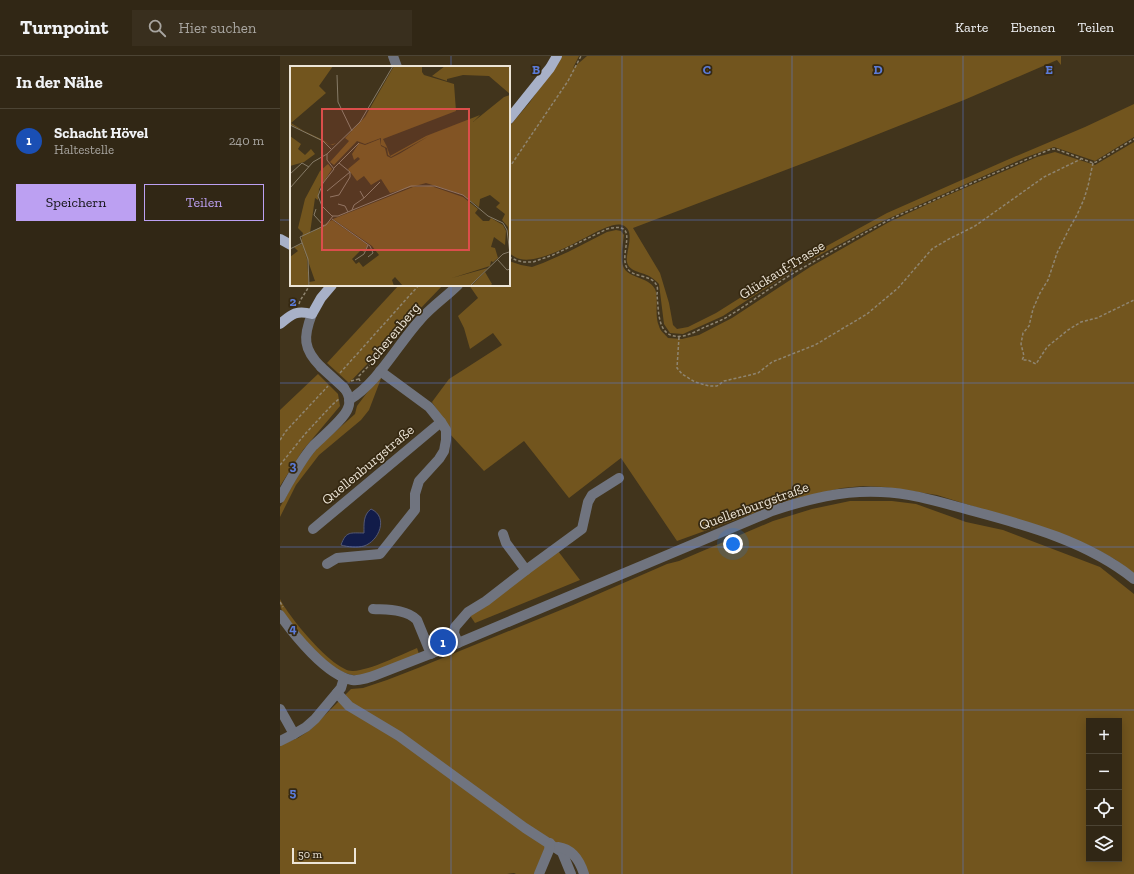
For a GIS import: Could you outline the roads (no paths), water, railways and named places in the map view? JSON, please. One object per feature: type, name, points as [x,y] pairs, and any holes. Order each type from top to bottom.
[{"type":"main road","points":[[510,118],[550,68],[557,56]]},
{"type":"main road","points":[[280,239],[290,244]]},
{"type":"main road","points":[[280,324],[292,314],[297,312],[312,314],[321,298],[331,286]]},
{"type":"street","points":[[393,56],[397,66]]},
{"type":"street","name":"Scherenberg","points":[[344,399],[362,391],[380,371],[420,319],[457,286]]},
{"type":"street","points":[[280,498],[294,472],[312,447],[345,414],[349,406],[344,399],[346,391],[344,388],[314,360],[309,352],[306,343],[306,334],[312,314]]},
{"type":"street","points":[[327,564],[337,558],[380,554],[415,510],[415,494],[419,481],[439,459],[444,451],[446,430],[441,422],[429,408],[380,371]]},
{"type":"street","name":"Quellenburgstraße","points":[[313,529],[441,422]]},
{"type":"street","points":[[458,643],[454,633],[455,627],[468,612],[486,601],[582,529],[588,502],[592,495],[619,478]]},
{"type":"street","name":"Quellenburgstraße","points":[[283,613],[306,647],[319,661],[334,673],[344,678],[354,680],[370,677],[458,643],[772,511],[816,497],[841,493],[882,492],[901,494],[937,501],[1001,518],[1085,548],[1113,564],[1134,579]]},
{"type":"street","points":[[503,534],[506,543],[526,570]]},
{"type":"street","points":[[373,609],[406,612],[413,616],[417,620],[431,654]]},
{"type":"street","points":[[280,741],[306,727],[315,719],[338,693],[344,678]]},
{"type":"street","points":[[338,693],[349,706],[399,736],[525,828],[562,852],[571,874]]},
{"type":"street","points":[[280,708],[294,734]]},
{"type":"street","points":[[538,874],[552,845]]},
{"type":"street","points":[[552,845],[561,847],[572,853],[580,863],[584,874]]},
{"type":"water","points":[[371,509],[380,517],[381,523],[378,534],[374,539],[361,547],[341,545],[347,535],[364,533],[365,517]]},
{"type":"place","name":"Schacht Hövel","points":[[443,642]]}]
